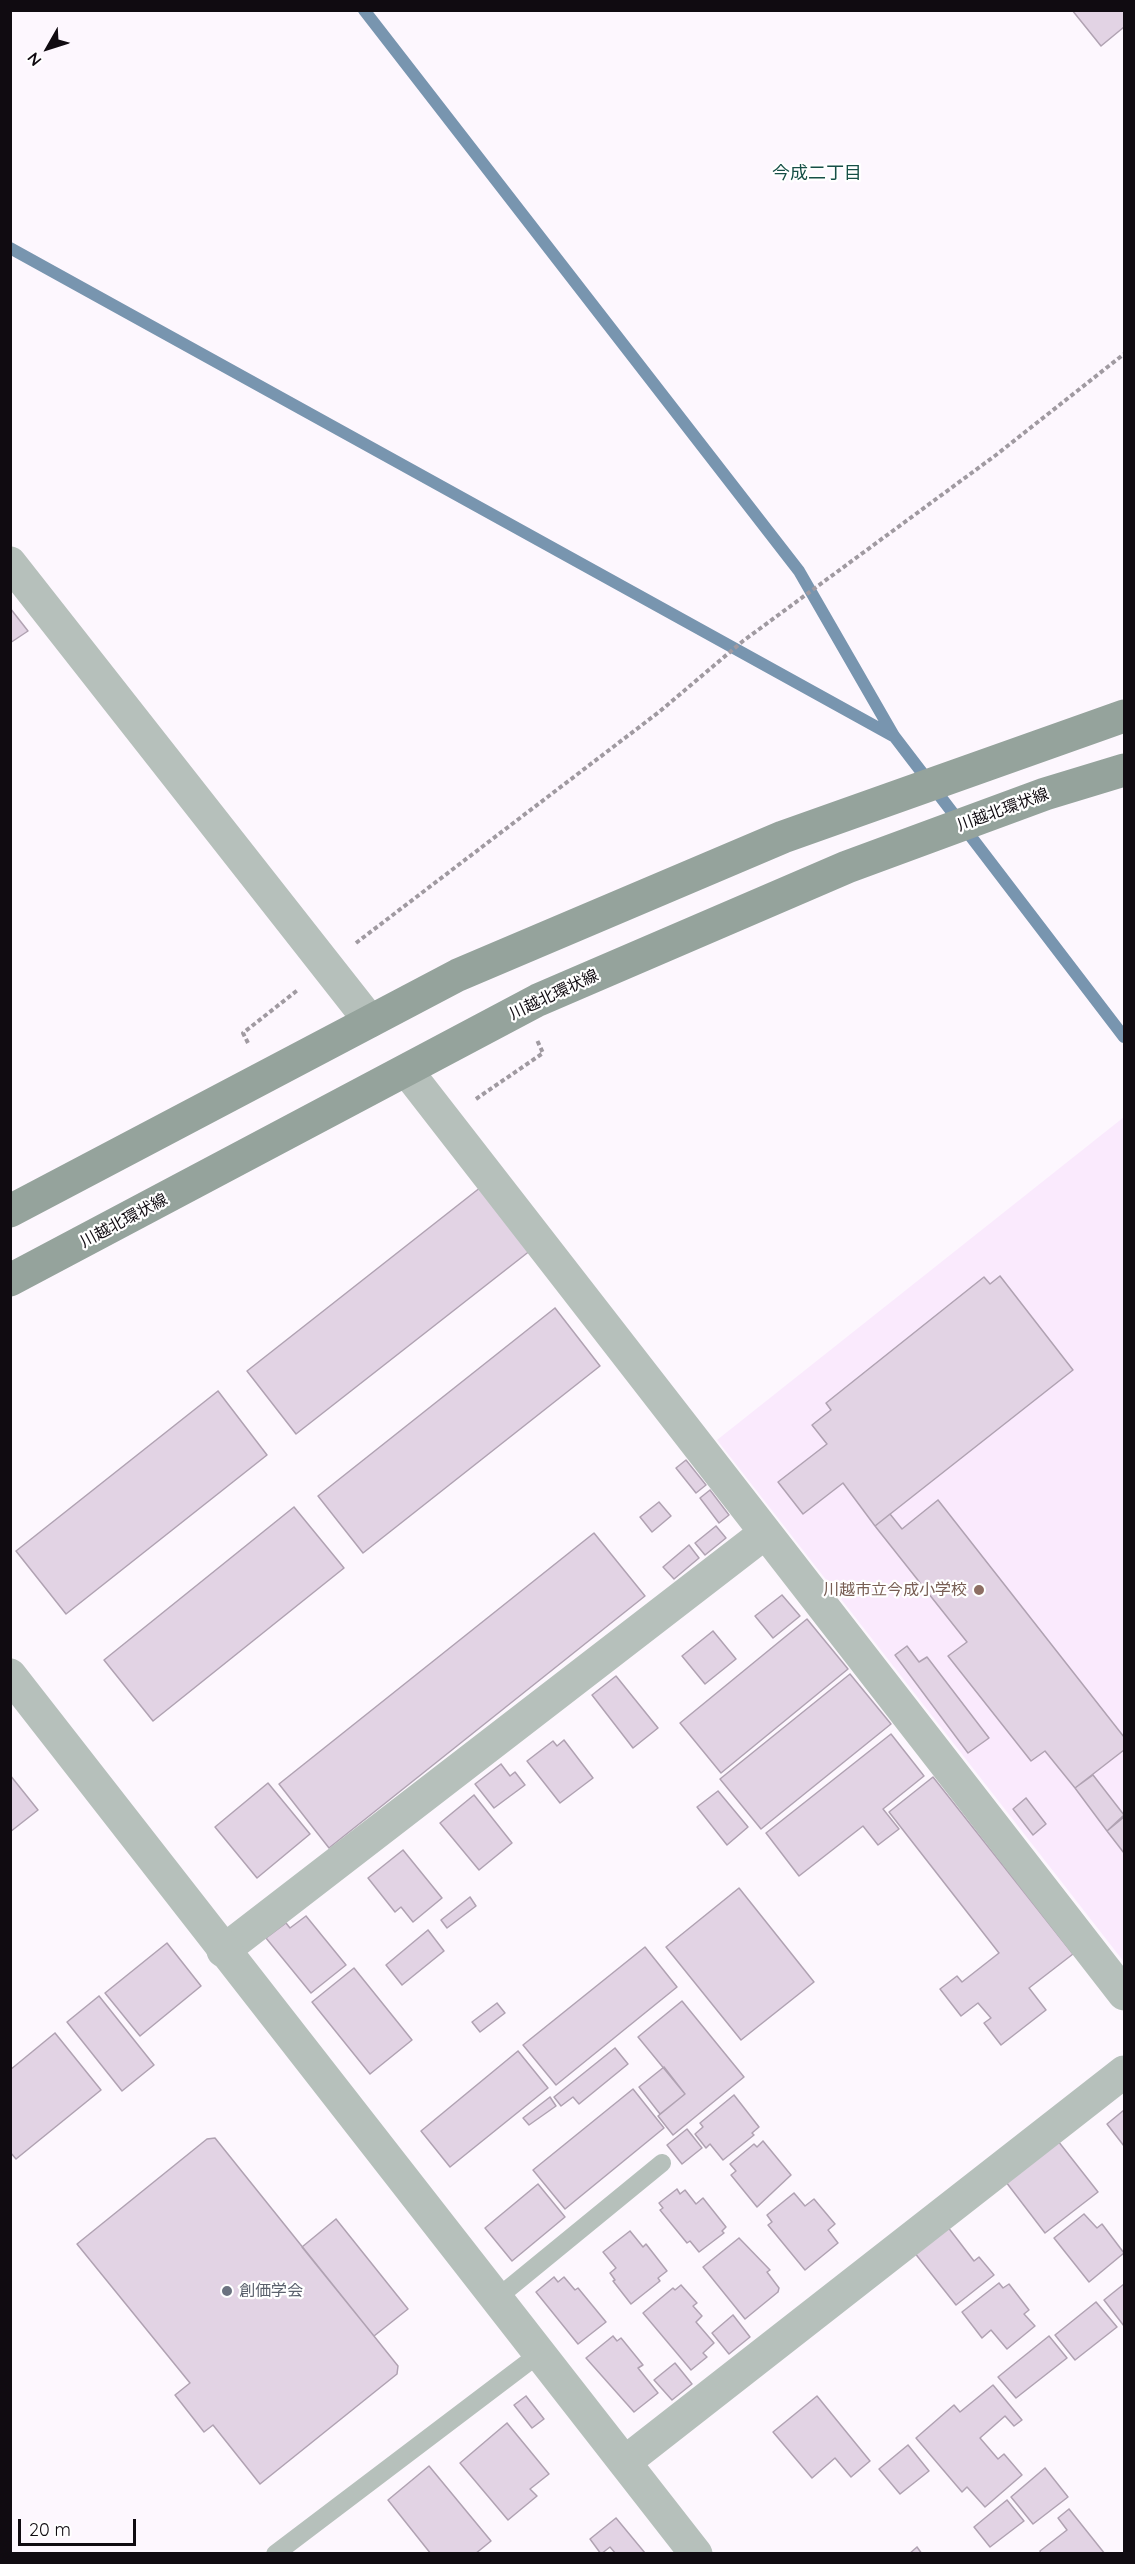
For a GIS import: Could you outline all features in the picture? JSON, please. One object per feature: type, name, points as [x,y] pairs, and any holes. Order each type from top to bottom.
[{"type":"main road","points":[[10,1211],[458,975],[783,837],[1125,716]]},
{"type":"main road","name":"川越北環状線","points":[[10,1280],[538,1000],[847,867],[1045,794],[1125,770]]},
{"type":"street","points":[[10,563],[370,1021]]},
{"type":"street","points":[[407,1071],[1125,1994]]},
{"type":"street","points":[[223,1951],[765,1533]]},
{"type":"street","points":[[10,1675],[223,1951],[696,2553]]},
{"type":"street","points":[[624,2462],[1125,2072]]},
{"type":"lane","points":[[497,2298],[662,2163]]},
{"type":"lane","points":[[275,2553],[539,2354]]},
{"type":"path","points":[[326,966],[659,712],[743,641],[996,455],[1125,354]]},
{"type":"path","points":[[243,1033],[300,989]]},
{"type":"path","points":[[474,1100],[543,1053]]},
{"type":"shaded area","name":"川越市立今成小学校","points":[[1124,1117],[1124,1962],[717,1440]]},
{"type":"building","points":[[1072,10],[1124,10],[1124,27],[1101,46]]},
{"type":"building","points":[[10,608],[28,631],[10,643]]},
{"type":"building","points":[[481,1187],[531,1250],[296,1434],[247,1371]]},
{"type":"building","points":[[1000,1276],[1073,1370],[875,1526],[843,1483],[803,1514],[778,1482],[827,1444],[812,1425],[831,1410],[826,1403],[984,1277],[990,1284]]},
{"type":"building","points":[[555,1308],[600,1366],[363,1553],[318,1496]]},
{"type":"building","points":[[218,1391],[267,1455],[66,1614],[16,1551]]},
{"type":"building","points":[[686,1460],[706,1485],[696,1493],[676,1468]]},
{"type":"building","points":[[710,1490],[729,1515],[719,1523],[700,1498]]},
{"type":"building","points":[[938,1500],[1124,1737],[1124,1750],[1075,1788],[1045,1751],[1031,1761],[948,1656],[967,1642],[875,1526],[890,1514],[902,1529]]},
{"type":"building","points":[[659,1502],[671,1516],[652,1532],[640,1517]]},
{"type":"building","points":[[294,1507],[344,1568],[153,1721],[104,1660]]},
{"type":"building","points":[[716,1526],[726,1538],[705,1555],[695,1543]]},
{"type":"building","points":[[594,1533],[645,1596],[329,1848],[279,1784]]},
{"type":"building","points":[[689,1545],[699,1558],[674,1579],[663,1567]]},
{"type":"building","points":[[782,1595],[800,1616],[773,1638],[755,1616]]},
{"type":"building","points":[[807,1619],[848,1669],[721,1773],[680,1723]]},
{"type":"building","points":[[713,1631],[736,1659],[705,1684],[682,1656]]},
{"type":"building","points":[[907,1646],[919,1662],[927,1657],[989,1738],[968,1753],[895,1655]]},
{"type":"building","points":[[850,1674],[891,1724],[761,1829],[720,1779]]},
{"type":"building","points":[[616,1676],[658,1728],[633,1748],[592,1695]]},
{"type":"building","points":[[891,1734],[924,1776],[883,1809],[899,1829],[878,1845],[863,1826],[799,1876],[766,1833]]},
{"type":"building","points":[[564,1740],[593,1778],[560,1803],[527,1761],[553,1741],[557,1746]]},
{"type":"building","points":[[501,1764],[510,1776],[515,1772],[525,1785],[494,1808],[475,1784]]},
{"type":"building","points":[[10,1775],[38,1810],[10,1832]]},
{"type":"building","points":[[1093,1775],[1124,1815],[1107,1831],[1075,1788]]},
{"type":"building","points":[[933,1777],[1073,1954],[1029,1988],[1046,2010],[1001,2045],[984,2023],[991,2018],[978,2003],[961,2016],[940,1989],[957,1976],[962,1982],[999,1953],[889,1812]]},
{"type":"building","points":[[268,1783],[310,1834],[257,1878],[215,1827]]},
{"type":"building","points":[[718,1791],[748,1827],[727,1845],[697,1807]]},
{"type":"building","points":[[474,1795],[512,1843],[479,1870],[440,1823]]},
{"type":"building","points":[[1026,1798],[1046,1824],[1033,1835],[1013,1809]]},
{"type":"building","points":[[1124,1817],[1124,1853],[1107,1831]]},
{"type":"building","points":[[403,1850],[442,1898],[413,1922],[401,1907],[395,1912],[368,1878]]},
{"type":"building","points":[[739,1888],[814,1982],[741,2040],[666,1947]]},
{"type":"building","points":[[470,1897],[476,1906],[447,1928],[441,1920]]},
{"type":"building","points":[[306,1916],[346,1965],[311,1993],[266,1938],[286,1923],[290,1928]]},
{"type":"building","points":[[428,1930],[444,1951],[402,1985],[386,1965]]},
{"type":"building","points":[[167,1943],[201,1986],[140,2036],[105,1993]]},
{"type":"building","points":[[645,1947],[677,1987],[556,2085],[523,2045]]},
{"type":"building","points":[[354,1968],[412,2040],[370,2074],[312,2002]]},
{"type":"building","points":[[99,1996],[154,2065],[122,2091],[67,2022]]},
{"type":"building","points":[[682,2001],[744,2077],[673,2135],[658,2116],[685,2094],[638,2037]]},
{"type":"building","points":[[497,2003],[505,2013],[480,2032],[472,2022]]},
{"type":"building","points":[[55,2033],[101,2090],[16,2159],[10,2152],[10,2070]]},
{"type":"building","points":[[615,2048],[628,2064],[579,2104],[573,2097],[561,2106],[554,2097]]},
{"type":"building","points":[[518,2051],[548,2088],[450,2167],[421,2131]]},
{"type":"building","points":[[664,2067],[685,2094],[660,2114],[639,2087]]},
{"type":"building","points":[[633,2089],[664,2128],[565,2209],[533,2170]]},
{"type":"building","points":[[734,2095],[759,2127],[752,2133],[754,2135],[723,2160],[710,2144],[706,2148],[695,2134],[703,2127],[700,2123]]},
{"type":"building","points":[[550,2097],[556,2106],[529,2125],[523,2118]]},
{"type":"building","points":[[1124,2110],[1124,2146],[1107,2124]]},
{"type":"building","points":[[687,2129],[702,2148],[682,2164],[667,2145]]},
{"type":"building","name":"創価学会","points":[[215,2138],[398,2366],[397,2374],[260,2484],[213,2425],[204,2432],[175,2395],[190,2383],[77,2244],[207,2139]]},
{"type":"building","points":[[763,2141],[791,2175],[757,2207],[731,2175],[736,2171],[730,2164],[754,2144],[757,2147]]},
{"type":"building","points":[[1058,2141],[1098,2192],[1045,2233],[1006,2182]]},
{"type":"building","points":[[538,2184],[565,2217],[512,2261],[485,2228]]},
{"type":"building","points":[[677,2189],[680,2194],[685,2190],[696,2204],[703,2198],[726,2227],[722,2231],[724,2233],[699,2252],[690,2241],[687,2243],[660,2210],[663,2208],[659,2203]]},
{"type":"building","points":[[794,2193],[805,2206],[814,2199],[835,2224],[828,2230],[838,2243],[805,2270],[768,2225],[772,2222],[767,2215]]},
{"type":"building","points":[[1084,2214],[1097,2228],[1102,2224],[1124,2253],[1089,2282],[1054,2238]]},
{"type":"building","points":[[336,2219],[408,2309],[374,2336],[302,2247]]},
{"type":"building","points":[[947,2226],[974,2261],[979,2257],[994,2275],[956,2305],[914,2252]]},
{"type":"building","points":[[630,2231],[643,2247],[646,2244],[667,2271],[658,2278],[660,2281],[631,2304],[613,2281],[615,2280],[610,2273],[616,2268],[603,2252]]},
{"type":"building","points":[[739,2238],[770,2270],[767,2272],[779,2288],[778,2292],[745,2319],[703,2267]]},
{"type":"building","points":[[554,2277],[558,2282],[564,2277],[575,2290],[578,2288],[606,2322],[578,2344],[536,2292]]},
{"type":"building","points":[[999,2283],[1003,2288],[1009,2284],[1029,2310],[1024,2314],[1035,2326],[1007,2349],[991,2330],[982,2338],[962,2312]]},
{"type":"building","points":[[1124,2284],[1124,2326],[1104,2300]]},
{"type":"building","points":[[681,2285],[697,2303],[693,2306],[702,2316],[696,2322],[714,2343],[703,2353],[707,2357],[691,2370],[643,2313],[673,2288],[675,2290]]},
{"type":"building","points":[[1096,2302],[1117,2327],[1075,2360],[1055,2335]]},
{"type":"building","points":[[733,2315],[750,2337],[729,2354],[712,2333]]},
{"type":"building","points":[[613,2336],[617,2341],[621,2338],[643,2365],[638,2368],[658,2393],[634,2412],[586,2358]]},
{"type":"building","points":[[1049,2336],[1067,2358],[1016,2398],[998,2377]]},
{"type":"building","points":[[675,2363],[692,2384],[672,2400],[654,2380]]},
{"type":"building","points":[[993,2385],[1022,2420],[1014,2426],[1005,2416],[980,2438],[998,2459],[1004,2454],[1022,2475],[985,2507],[967,2487],[962,2492],[916,2438],[954,2405],[960,2412]]},
{"type":"building","points":[[526,2396],[544,2419],[532,2428],[514,2405]]},
{"type":"building","points":[[817,2396],[870,2461],[851,2477],[835,2458],[812,2478],[773,2432]]},
{"type":"building","points":[[507,2423],[549,2474],[530,2489],[537,2496],[508,2520],[460,2463]]},
{"type":"building","points":[[908,2445],[929,2471],[900,2494],[879,2469]]},
{"type":"building","points":[[429,2466],[491,2541],[475,2554],[431,2554],[388,2500]]},
{"type":"building","points":[[1045,2468],[1068,2497],[1033,2524],[1011,2497]]},
{"type":"building","points":[[1007,2500],[1024,2521],[990,2547],[974,2527]]},
{"type":"building","points":[[1069,2509],[1105,2554],[1041,2554],[1040,2551],[1067,2530],[1058,2518]]},
{"type":"building","points":[[616,2518],[644,2554],[616,2554],[610,2547],[601,2554],[590,2539]]},
{"type":"building","points":[[917,2547],[922,2554],[909,2554]]},
{"type":"waterway","points":[[364,10],[799,571],[894,736],[1124,1037]]},
{"type":"waterway","points":[[10,248],[893,736]]},
{"type":"place","name":"川越市立今成小学校","points":[[979,1590]]},
{"type":"place","name":"創価学会","points":[[227,2291]]},
{"type":"district","name":"今成二丁目","points":[[817,174]]}]
